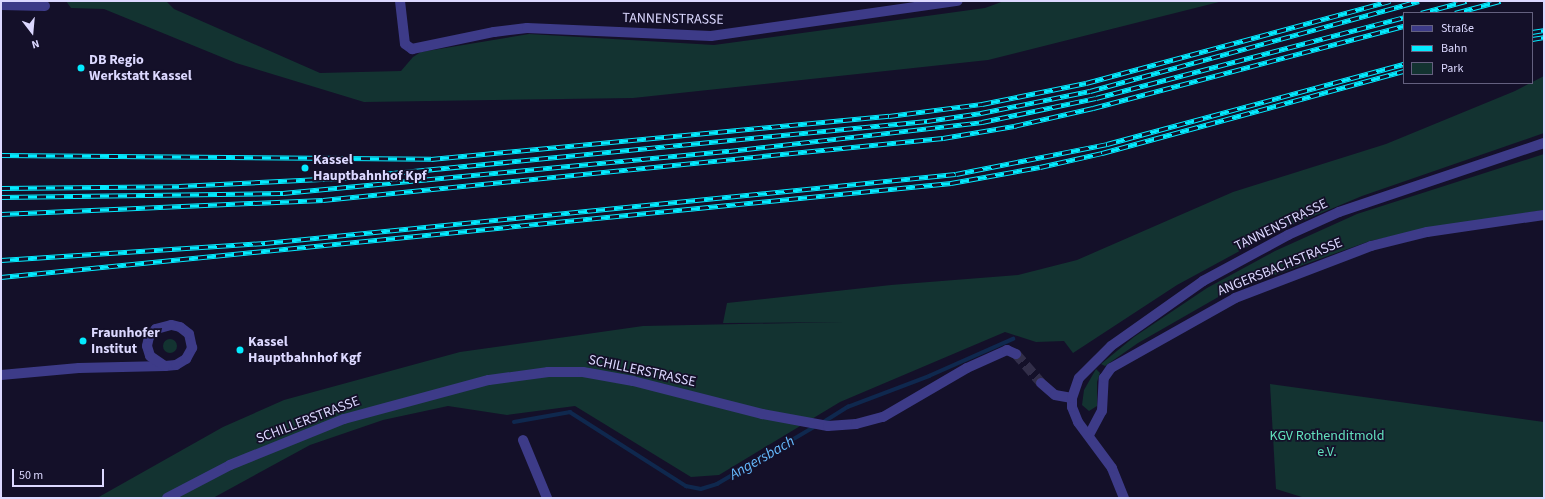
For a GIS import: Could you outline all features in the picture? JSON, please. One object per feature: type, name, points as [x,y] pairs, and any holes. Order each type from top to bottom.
[{"type":"street","name":"TANNENSTRASSE","points":[[400,1],[406,44],[412,48],[494,32],[527,28],[711,36],[958,1]]},
{"type":"street","points":[[1,5],[45,6]]},
{"type":"street","name":"TANNENSTRASSE","points":[[1072,398],[1079,378],[1111,346],[1203,281],[1260,249],[1339,212],[1544,143]]},
{"type":"street","name":"ANGERSBACHSTRASSE","points":[[1088,435],[1102,411],[1104,378],[1111,368],[1230,300],[1371,246],[1427,232],[1544,215]]},
{"type":"street","points":[[1,376],[79,368],[165,366],[181,363],[190,354],[191,338],[180,327],[171,325],[156,328],[148,337],[147,346],[150,356],[165,366]]},
{"type":"street","name":"SCHILLERSTRASSE","points":[[167,498],[230,466],[344,419],[489,380],[540,373],[590,373],[828,426],[856,424],[883,417],[967,368],[1007,350],[1016,354]]},
{"type":"street","points":[[1041,383],[1055,395],[1072,398],[1074,415],[1112,468],[1124,498]]},
{"type":"street","points":[[523,440],[547,498]]},
{"type":"green space","points":[[66,1],[166,1],[174,9],[320,73],[401,71],[413,57],[421,52],[529,34],[714,45],[985,8],[1004,1],[1223,1],[988,60],[633,98],[364,102],[236,63],[104,9],[71,8]]},
{"type":"green space","points":[[1544,76],[1544,133],[1362,196],[1271,234],[1177,285],[1073,353],[1064,341],[1036,342],[1005,332],[840,402],[719,475],[691,477],[575,406],[507,415],[448,406],[383,420],[310,445],[213,498],[97,498],[223,427],[284,400],[460,352],[643,326],[845,322],[723,323],[727,303],[891,285],[1018,275],[1077,260],[1233,192],[1386,144],[1515,91],[1529,84],[1533,84],[1533,82]]},
{"type":"green space","points":[[1544,154],[1544,210],[1426,229],[1370,241],[1227,292],[1138,343],[1105,366],[1101,364],[1134,337],[1207,288],[1275,251],[1357,214]]},
{"type":"green space","points":[[167,339],[173,339],[177,343],[177,349],[173,353],[167,353],[163,349],[163,343]]},
{"type":"green space","points":[[1096,369],[1100,373],[1097,382],[1097,406],[1089,411],[1082,405],[1084,390]]},
{"type":"green space","name":"KGV Rothenditmold e.V.","points":[[1270,384],[1544,422],[1544,498],[1305,498],[1276,489]]},
{"type":"waterway","name":"Angersbach","points":[[822,423],[848,407],[929,376],[1013,339]]},
{"type":"waterway","name":"Angersbach","points":[[514,422],[570,412],[686,486],[701,489],[717,484],[816,426]]},
{"type":"tunnel","points":[[1016,354],[1041,383]]},
{"type":"railway","points":[[1,155],[431,159],[889,116],[982,104],[1086,83],[1390,1]]},
{"type":"railway","points":[[1,188],[179,186],[342,178],[927,121],[981,113],[1090,91],[1419,1]]},
{"type":"railway","points":[[1425,12],[1466,1]]},
{"type":"railway","points":[[1459,12],[1500,1]]},
{"type":"railway","points":[[1,197],[283,193],[729,151],[982,122],[1096,98],[1403,17]]},
{"type":"railway","points":[[1,214],[323,200],[943,138],[1014,126],[1093,108],[1403,26]]},
{"type":"railway","points":[[1533,32],[1544,30]]},
{"type":"railway","points":[[1533,39],[1544,37]]},
{"type":"railway","points":[[1,260],[265,243],[956,174],[1107,144],[1403,64]]},
{"type":"railway","points":[[1,277],[951,183],[1040,167],[1102,153],[1403,71]]},
{"type":"place","name":"DB Regio Werkstatt Kassel","points":[[81,68]]},
{"type":"place","name":"Kassel Hauptbahnhof Kpf","points":[[305,168]]},
{"type":"place","name":"Fraunhofer Institut","points":[[83,341]]},
{"type":"place","name":"Kassel Hauptbahnhof Kgf","points":[[240,350]]}]
